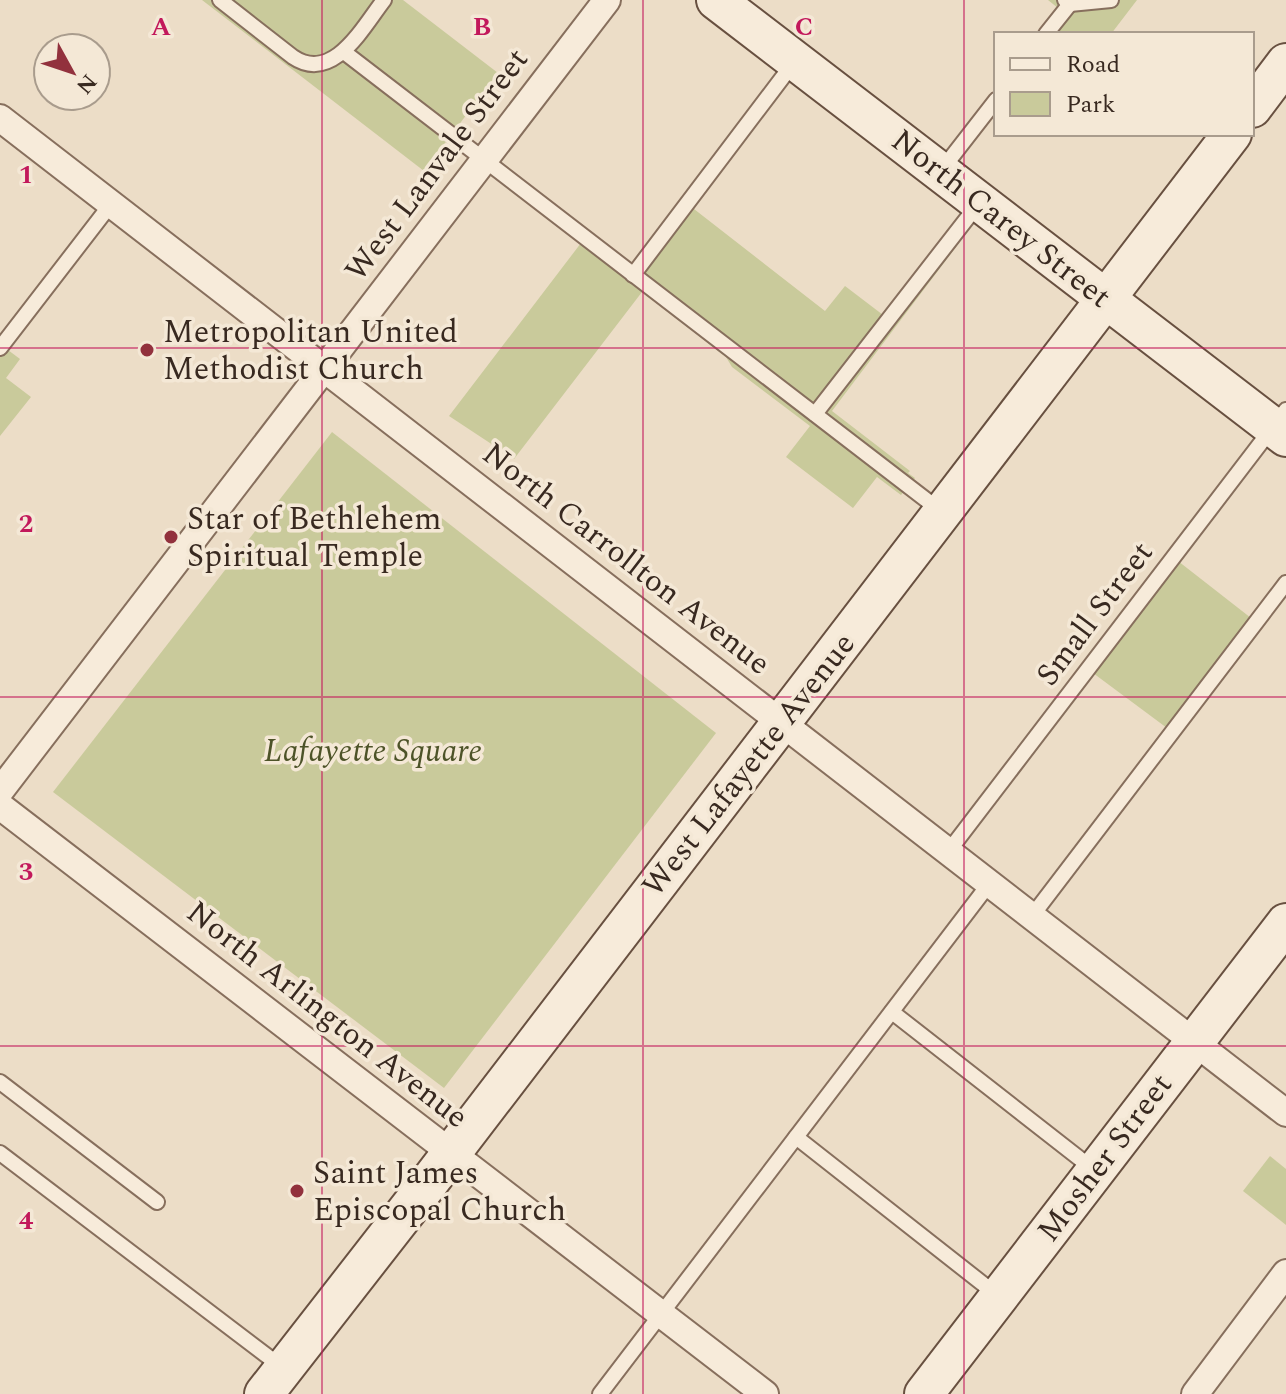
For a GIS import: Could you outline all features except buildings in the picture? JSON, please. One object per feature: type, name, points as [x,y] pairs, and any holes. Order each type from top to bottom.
[{"type":"main road","name":"North Carey Street","points":[[716,0],[1105,299],[1282,425]]},
{"type":"main road","points":[[1254,105],[1286,63]]},
{"type":"main road","name":"West Lafayette Avenue","points":[[274,1381],[1230,136]]},
{"type":"main road","name":"Mosher Street","points":[[924,1394],[1286,923]]},
{"type":"street","name":"West Lanvale Street","points":[[0,791],[607,0]]},
{"type":"street","name":"North Carrollton Avenue","points":[[0,118],[1286,1113]]},
{"type":"street","name":"North Arlington Avenue","points":[[0,806],[765,1394]]},
{"type":"street","points":[[1195,1394],[1286,1273]]},
{"type":"lane","points":[[220,0],[302,64],[314,65],[325,63],[344,52],[384,0]]},
{"type":"lane","points":[[1047,32],[1067,2],[1111,0]]},
{"type":"lane","points":[[344,52],[942,512]]},
{"type":"lane","points":[[633,275],[795,61]]},
{"type":"lane","points":[[940,172],[994,103]]},
{"type":"lane","points":[[815,414],[979,202]]},
{"type":"lane","points":[[0,348],[111,204]]},
{"type":"lane","name":"Small Street","points":[[948,852],[1282,425]]},
{"type":"lane","points":[[1032,916],[1286,583]]},
{"type":"lane","points":[[600,1394],[989,884]]},
{"type":"lane","points":[[892,1012],[1095,1171]]},
{"type":"lane","points":[[0,1082],[157,1202]]},
{"type":"lane","points":[[796,1137],[999,1296]]},
{"type":"lane","points":[[0,1153],[274,1381]]},
{"type":"green space","points":[[202,0],[403,0],[498,73],[424,171]]},
{"type":"green space","points":[[1048,0],[1137,0],[1113,32],[1040,32],[1058,8]]},
{"type":"green space","points":[[764,93],[694,209],[825,311],[845,286],[887,318],[951,235],[959,243],[832,411],[910,471],[908,473],[915,478],[901,495],[877,477],[853,508],[786,457],[810,426],[732,367],[726,357],[642,292],[514,459],[449,416],[581,243],[624,277]]},
{"type":"green space","points":[[0,344],[20,359],[6,378],[31,397],[0,436]]},
{"type":"green space","name":"Lafayette Square","points":[[332,432],[716,733],[444,1088],[53,792]]},
{"type":"green space","points":[[1178,561],[1251,618],[1167,728],[1093,673]]},
{"type":"green space","points":[[1270,1156],[1286,1169],[1286,1225],[1243,1191]]},
{"type":"place","name":"Metropolitan United Methodist Church","points":[[147,350]]},
{"type":"place","name":"Star of Bethlehem Spiritual Temple","points":[[171,537]]},
{"type":"place","name":"Saint James Episcopal Church","points":[[297,1191]]}]
